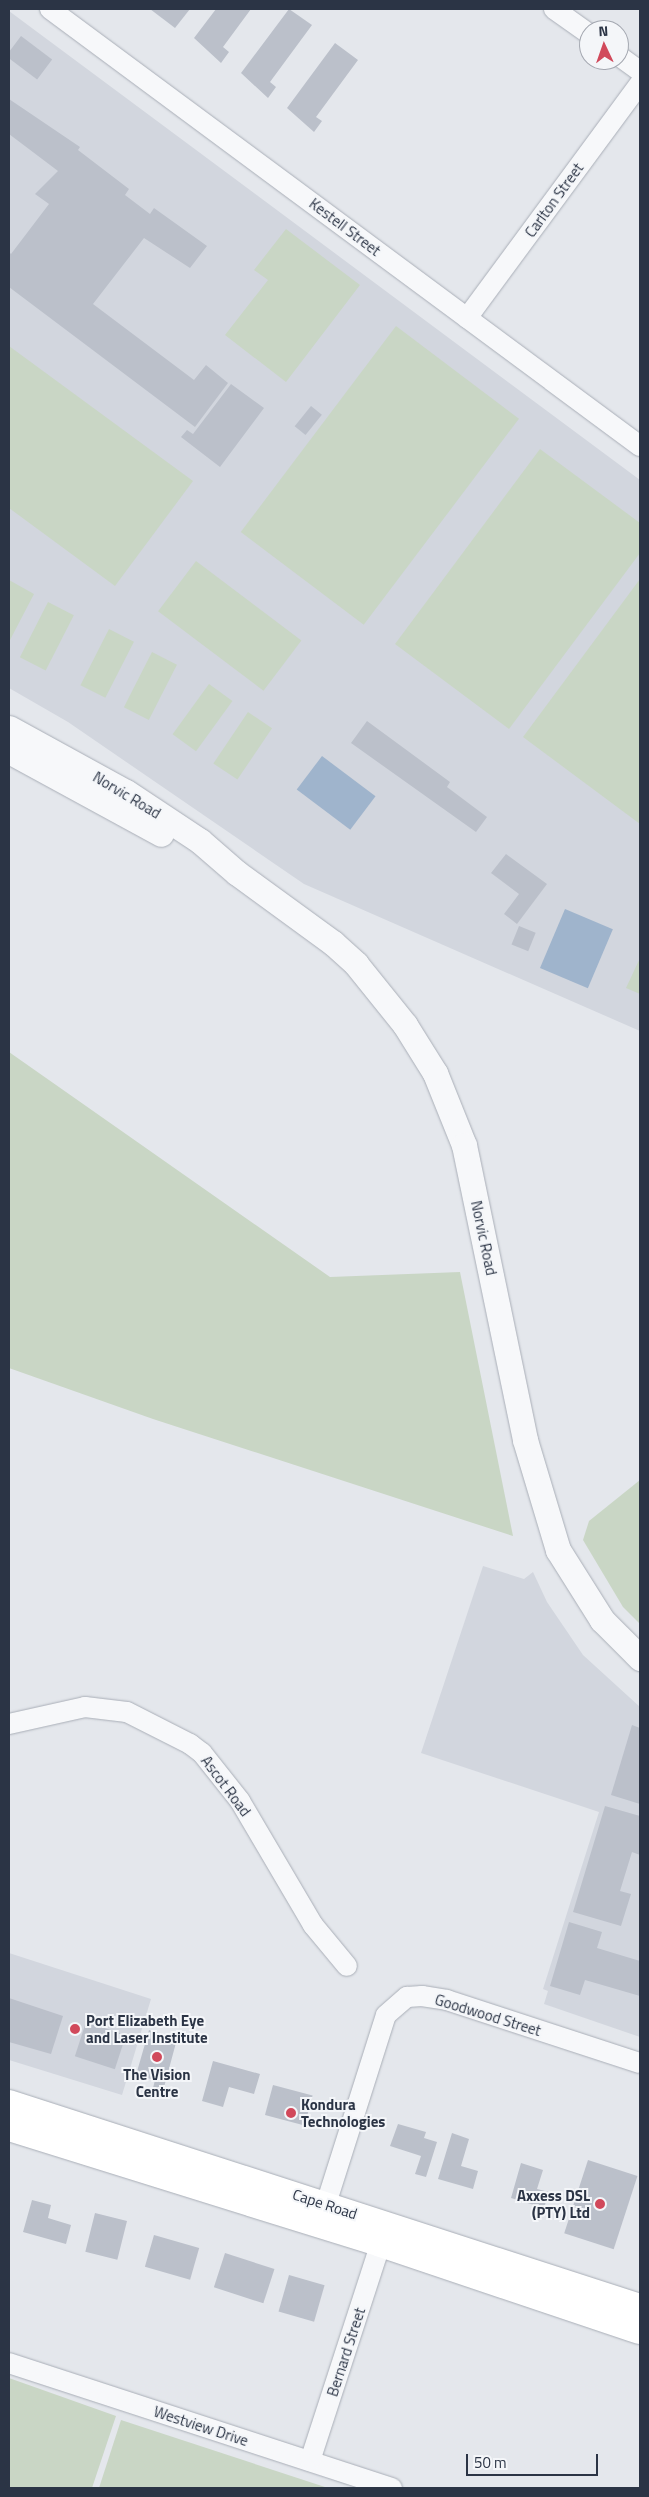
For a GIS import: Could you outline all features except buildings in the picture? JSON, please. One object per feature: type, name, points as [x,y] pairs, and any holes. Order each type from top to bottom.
[{"type":"main road","name":"Cape Road","points":[[9,2104],[326,2204],[640,2308]]},
{"type":"main road","name":"Cape Road","points":[[9,2127],[381,2243],[640,2330]]},
{"type":"street","name":"Kestell Street","points":[[50,9],[640,446]]},
{"type":"street","points":[[554,9],[579,27]]},
{"type":"street","points":[[629,63],[640,71]]},
{"type":"street","name":"Carlton Street","points":[[468,318],[640,83]]},
{"type":"street","name":"Norvic Road","points":[[9,728],[126,792],[200,841],[237,873],[290,909],[356,964],[405,1025],[435,1073],[464,1145],[525,1440],[546,1518],[558,1550],[602,1620],[640,1658]]},
{"type":"street","name":"Norvic Road","points":[[9,751],[201,857],[237,873]]},
{"type":"street","name":"Ascot Road","points":[[9,1724],[85,1707],[127,1712],[190,1744],[202,1753],[240,1801],[313,1925],[347,1966]]},
{"type":"street","name":"Goodwood Street","points":[[326,2204],[386,2015],[407,1998],[422,1996],[447,2000],[640,2063]]},
{"type":"street","name":"Bernard Street","points":[[310,2461],[381,2243]]},
{"type":"street","name":"Westview Drive","points":[[9,2363],[392,2488]]},
{"type":"shaded area","points":[[9,11],[640,480],[640,1031],[304,884],[68,722],[9,688]]},
{"type":"shaded area","points":[[483,1566],[524,1579],[533,1572],[547,1602],[583,1655],[640,1707],[640,2037],[544,2004],[548,1991],[543,1989],[599,1812],[421,1753]]},
{"type":"shaded area","name":"Port Elizabeth Eye and Laser Institute","points":[[9,1953],[151,1999],[122,2095],[9,2060]]},
{"type":"green space","points":[[286,229],[360,285],[286,382],[225,335],[268,280],[254,270]]},
{"type":"green space","points":[[396,326],[519,419],[364,625],[241,532]]},
{"type":"green space","points":[[9,346],[193,481],[115,586],[9,508]]},
{"type":"green space","points":[[540,449],[640,523],[640,553],[509,729],[395,644]]},
{"type":"green space","points":[[196,561],[301,640],[264,691],[158,611]]},
{"type":"green space","points":[[640,579],[640,824],[523,737]]},
{"type":"green space","points":[[9,580],[34,594],[9,642]]},
{"type":"green space","points":[[48,602],[74,615],[46,670],[20,657]]},
{"type":"green space","points":[[109,629],[134,642],[105,698],[80,685]]},
{"type":"green space","points":[[152,652],[177,665],[149,720],[124,707]]},
{"type":"green space","points":[[209,684],[232,701],[196,751],[173,734]]},
{"type":"green space","points":[[248,712],[272,728],[237,780],[213,763]]},
{"type":"green space","points":[[640,958],[640,994],[626,988]]},
{"type":"green space","points":[[9,1052],[330,1277],[460,1272],[513,1536],[153,1419],[9,1368]]},
{"type":"green space","points":[[640,1480],[640,1624],[623,1607],[583,1540],[589,1521]]},
{"type":"green space","points":[[9,2378],[116,2416],[92,2488],[9,2488]]},
{"type":"green space","points":[[121,2420],[328,2488],[99,2488]]},
{"type":"water","points":[[322,756],[376,796],[350,830],[297,790]]},
{"type":"water","points":[[565,909],[613,929],[588,988],[540,968]]},
{"type":"place","name":"Port Elizabeth Eye and Laser Institute","points":[[75,2029]]},
{"type":"place","name":"The Vision Centre","points":[[157,2057]]},
{"type":"place","name":"Kondura Technologies","points":[[291,2113]]},
{"type":"place","name":"Axxess DSL (PTY) Ltd","points":[[600,2204]]}]
